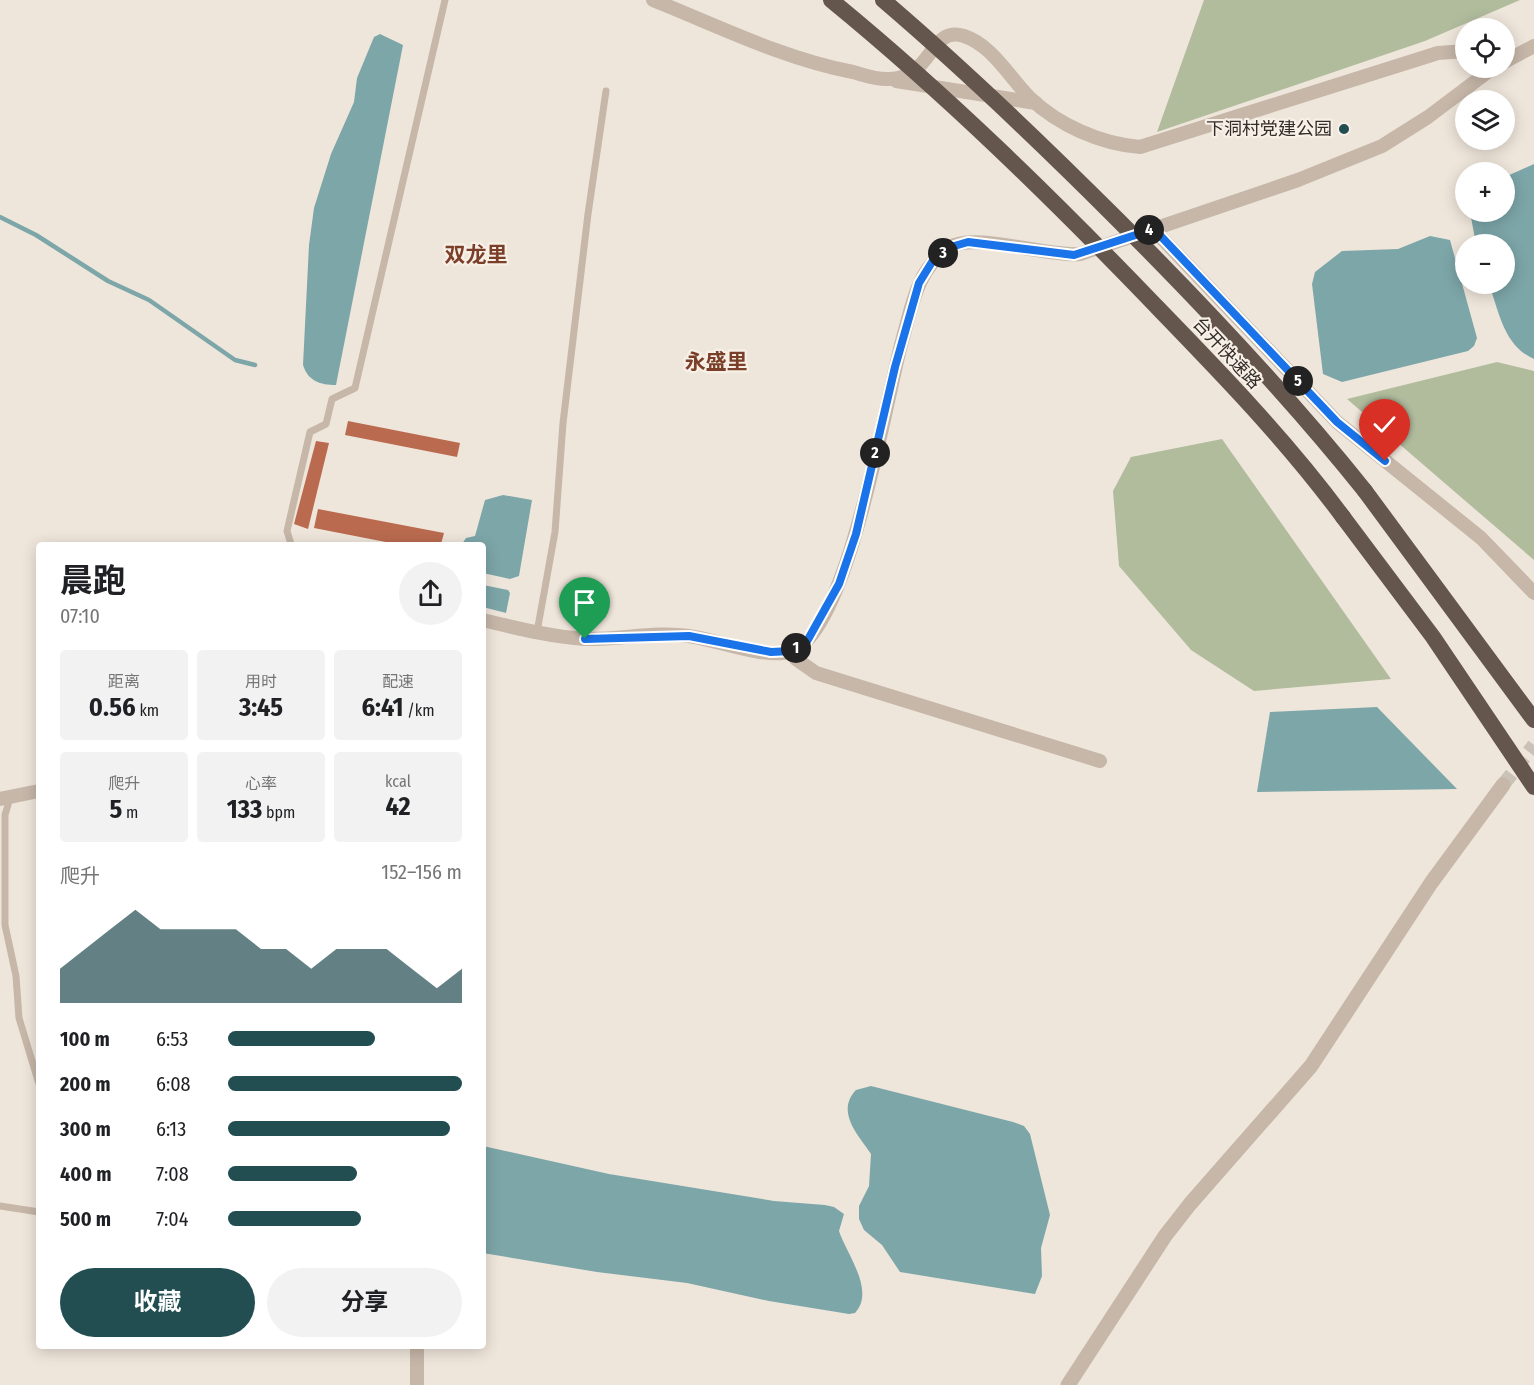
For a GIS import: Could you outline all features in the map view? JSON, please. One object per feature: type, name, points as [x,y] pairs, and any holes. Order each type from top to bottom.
[{"type":"highway","name":"台开快速路","points":[[831,0],[907,64],[1120,269],[1312,475],[1433,637],[1534,787]]},
{"type":"highway","name":"台开快速路","points":[[883,0],[1005,110],[1215,320],[1365,491],[1534,720]]},
{"type":"street","points":[[653,0],[795,57],[888,79],[1036,103]]},
{"type":"street","points":[[888,79],[917,71],[943,36],[951,33],[966,37],[986,50],[1036,103],[1069,125],[1124,146],[1148,147],[1438,53],[1455,52]]},
{"type":"street","points":[[1515,56],[1534,46]]},
{"type":"street","points":[[486,621],[537,632],[585,639],[689,636],[759,651],[791,651],[806,643],[839,584],[856,534],[895,367],[919,283],[932,262],[951,247],[968,242],[1074,255],[1154,229],[1298,180],[1382,146],[1428,117],[1480,78]]},
{"type":"street","points":[[1154,229],[1337,422],[1481,538],[1534,593]]},
{"type":"street","points":[[791,651],[796,659],[816,673],[1100,761]]},
{"type":"street","points":[[1068,1385],[1165,1236],[1190,1204],[1311,1066],[1431,883],[1503,785]]},
{"type":"street","points":[[5,798],[36,792]]},
{"type":"street","points":[[417,1349],[417,1385]]},
{"type":"lane","points":[[290,542],[287,531],[310,432],[326,424],[332,399],[355,388],[445,0]]},
{"type":"lane","points":[[537,632],[555,532],[563,423],[588,214],[606,91]]},
{"type":"lane","points":[[5,798],[5,925],[16,976],[19,1018],[36,1074]]},
{"type":"lane","points":[[0,1206],[36,1212]]},
{"type":"green space","points":[[1204,0],[1520,0],[1478,18],[1455,18],[1455,28],[1425,41],[1157,132]]},
{"type":"green space","points":[[1497,362],[1534,371],[1534,560],[1347,399]]},
{"type":"green space","points":[[1222,439],[1391,679],[1254,691],[1191,650],[1119,566],[1113,491],[1131,457]]},
{"type":"water","points":[[380,34],[403,45],[336,385],[325,384],[311,378],[303,365],[309,245],[314,208],[331,154],[354,102],[357,78],[374,37]]},
{"type":"water","points":[[1534,164],[1534,359],[1516,346],[1509,337],[1492,294],[1515,294],[1515,234],[1474,234],[1472,222],[1515,222],[1515,173]]},
{"type":"water","points":[[1430,236],[1450,240],[1455,258],[1455,294],[1465,294],[1477,338],[1474,346],[1468,351],[1342,382],[1323,374],[1312,284],[1315,272],[1342,251],[1398,249]]},
{"type":"water","points":[[503,495],[532,500],[519,576],[510,579],[486,574],[486,542],[463,542],[466,538],[475,536],[485,500]]},
{"type":"water","points":[[486,586],[508,590],[510,593],[506,613],[486,608]]},
{"type":"water","points":[[1377,707],[1457,789],[1257,792],[1270,712]]},
{"type":"water","points":[[871,1086],[1024,1126],[1030,1134],[1050,1215],[1041,1248],[1042,1276],[1035,1294],[900,1272],[882,1245],[864,1230],[859,1219],[859,1206],[869,1186],[871,1154],[851,1124],[848,1107],[850,1098],[856,1090]]},
{"type":"water","points":[[486,1147],[609,1174],[774,1201],[834,1207],[844,1214],[839,1231],[858,1272],[861,1283],[861,1304],[855,1313],[849,1314],[769,1301],[687,1283],[597,1272],[486,1254]]},
{"type":"building","points":[[348,421],[460,443],[457,457],[345,435]]},
{"type":"building","points":[[316,441],[329,443],[308,529],[294,524]]},
{"type":"building","points":[[318,509],[444,533],[442,542],[386,542],[314,528]]},
{"type":"waterway","points":[[0,217],[36,235],[108,281],[149,300],[235,360],[255,365]]},
{"type":"tunnel","points":[[1503,785],[1534,745]]},
{"type":"place","name":"下洞村党建公园","points":[[1344,129]]},
{"type":"district","name":"双龙里","points":[[476,255]]},
{"type":"district","name":"永盛里","points":[[716,362]]},
{"type":"route","points":[[585,639],[689,636],[771,652],[791,651],[806,643],[839,584],[856,534],[895,367],[919,283],[932,262],[951,247],[968,242],[1074,255],[1154,229],[1337,422],[1385,461]]}]
